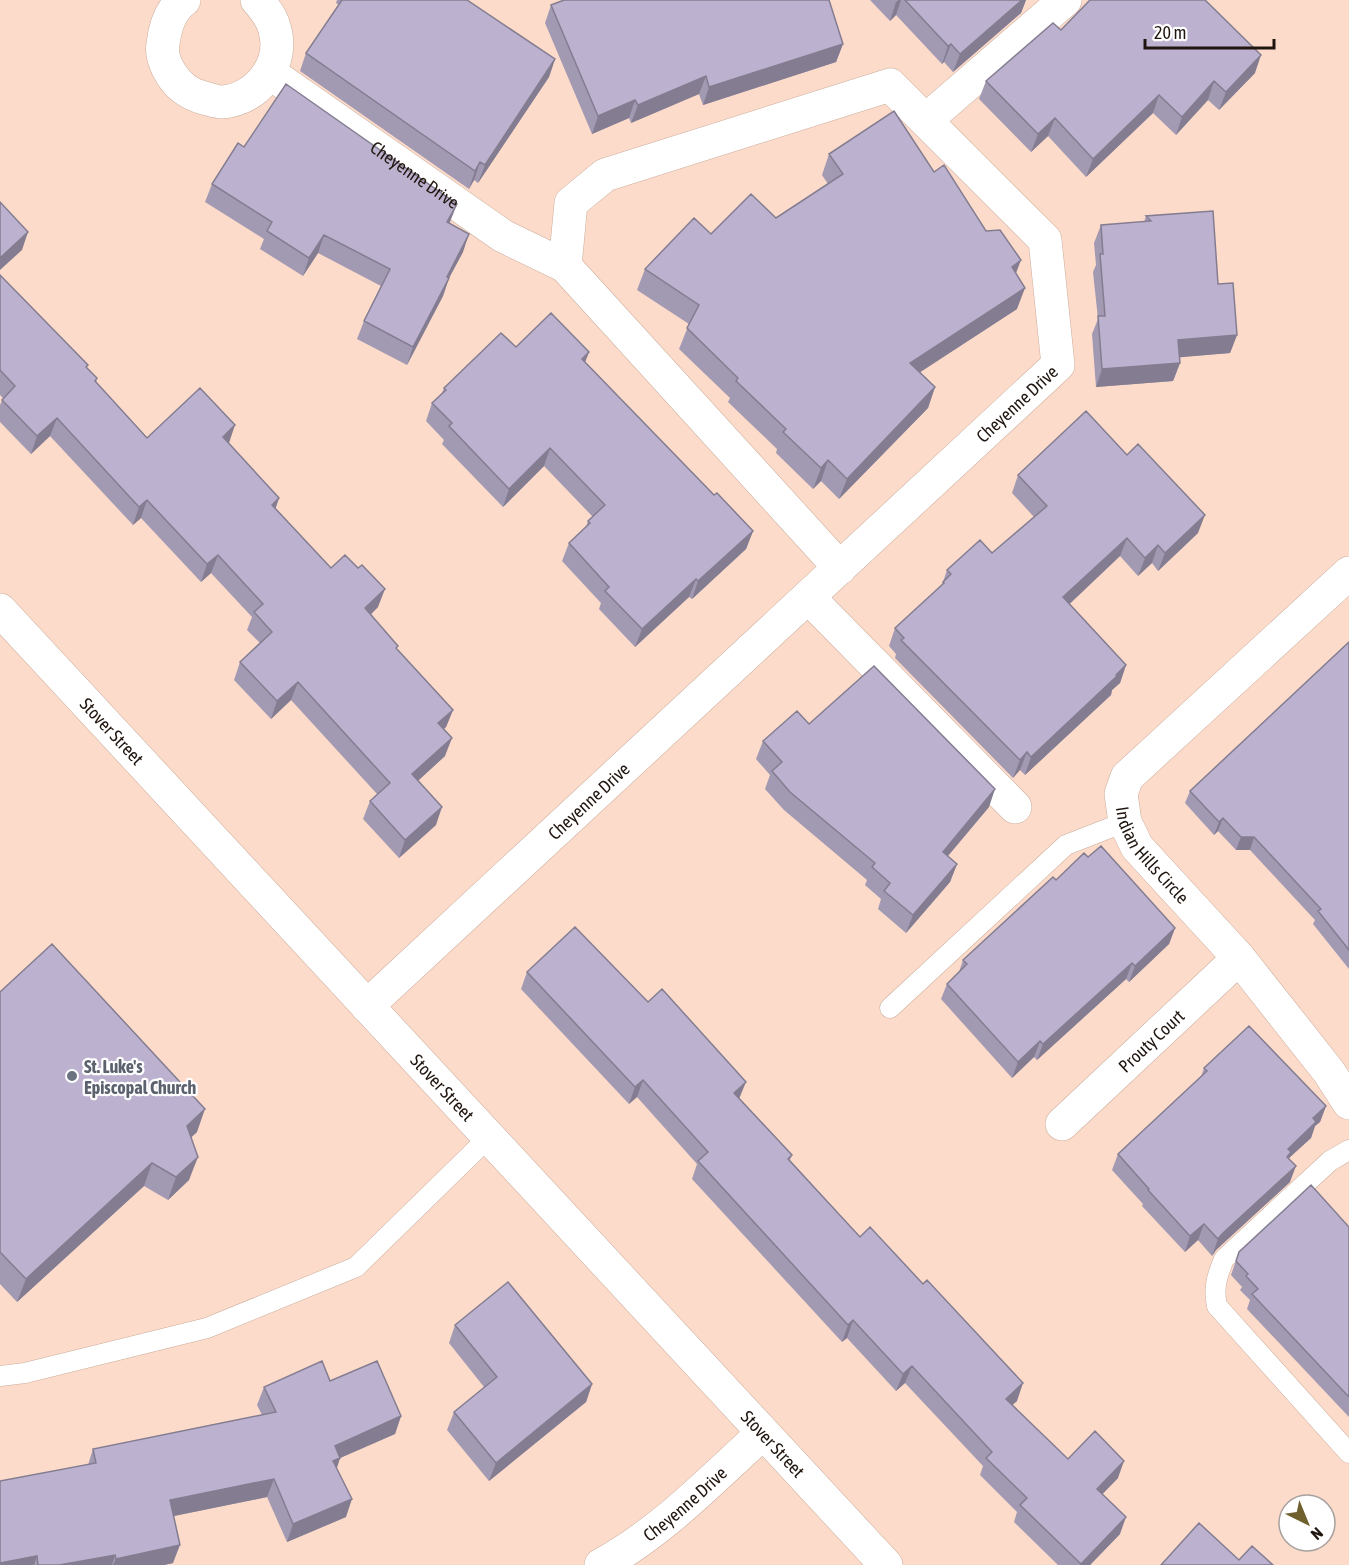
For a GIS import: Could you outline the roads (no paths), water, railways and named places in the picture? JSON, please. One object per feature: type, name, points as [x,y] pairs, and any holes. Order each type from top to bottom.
[{"type":"street","points":[[184,0],[167,22],[162,48],[167,68],[176,82],[191,94],[220,102],[240,98],[257,88],[270,73],[277,49],[275,29],[270,16],[257,0]]},
{"type":"street","points":[[926,120],[1065,0]]},
{"type":"street","name":"Cheyenne Drive","points":[[270,73],[503,236],[565,266],[840,568]]},
{"type":"street","name":"Cheyenne Drive","points":[[367,1006],[1058,365],[1045,240],[890,85],[605,175],[571,203],[565,266]]},
{"type":"street","name":"Indian Hills Circle","points":[[1349,573],[1127,777],[1121,794],[1125,822],[1137,847],[1239,958],[1329,1072],[1349,1103]]},
{"type":"street","points":[[808,597],[1015,807]]},
{"type":"street","name":"Stover Street","points":[[0,610],[762,1434],[886,1565]]},
{"type":"street","name":"Prouty Court","points":[[1062,1124],[1239,958]]},
{"type":"street","name":"Cheyenne Drive","points":[[601,1565],[618,1556],[666,1522],[762,1434]]},
{"type":"lane","points":[[890,1008],[1066,845],[1125,822]]},
{"type":"lane","points":[[0,1376],[26,1373],[207,1328],[356,1267],[489,1137]]},
{"type":"lane","points":[[1349,1150],[1330,1161],[1224,1259],[1216,1278],[1214,1293],[1217,1306],[1349,1453]]},
{"type":"place","name":"St. Luke's Episcopal Church","points":[[72,1076]]}]
